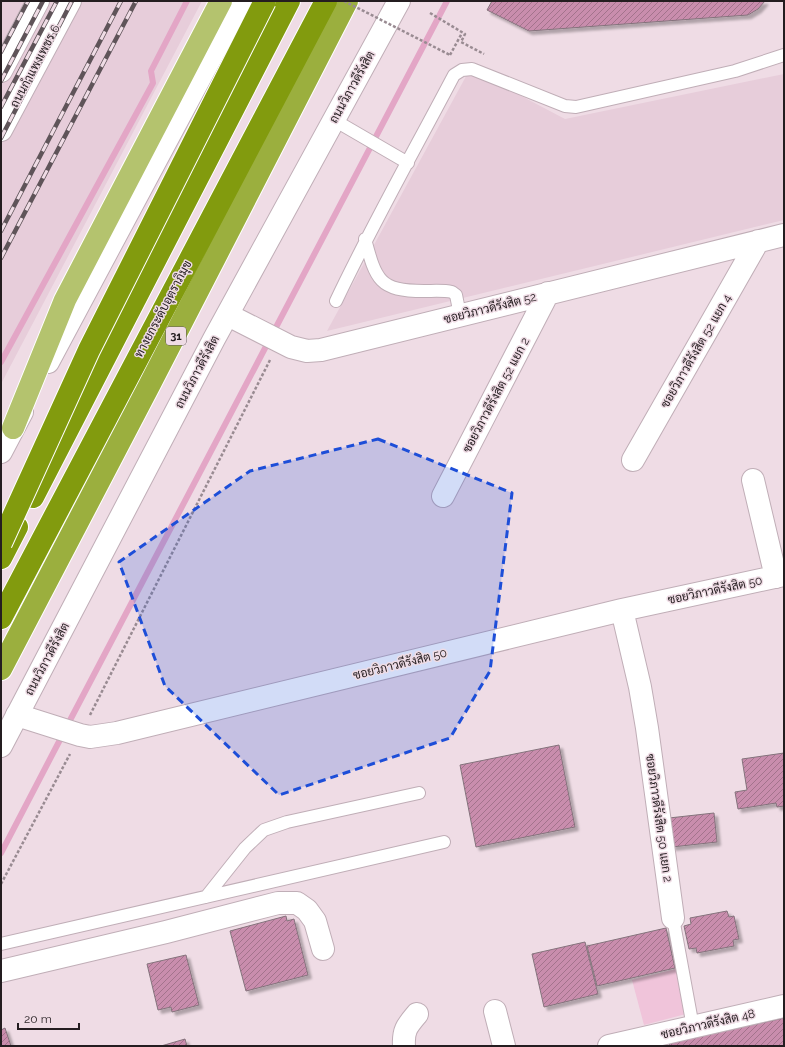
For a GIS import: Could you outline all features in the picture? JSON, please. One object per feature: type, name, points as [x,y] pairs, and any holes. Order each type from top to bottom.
[{"type":"highway","points":[[1,543],[110,307],[265,1]]},
{"type":"highway","points":[[1,520],[216,101],[270,1]]},
{"type":"highway","points":[[1,558],[289,1]]},
{"type":"highway","name":"ทางยกระดับอุตราภิมุข","points":[[1,618],[326,1]]},
{"type":"highway","name":"31","points":[[1,669],[150,384],[347,1]]},
{"type":"main road","points":[[13,428],[65,300],[221,1]]},
{"type":"street","points":[[1,71],[38,1]]},
{"type":"street","name":"ถนนกำแพงเพชร 6","points":[[1,130],[70,1]]},
{"type":"street","points":[[1,452],[241,1]]},
{"type":"street","name":"ถนนวิภาวดีรังสิต","points":[[1,746],[228,315],[399,1]]},
{"type":"street","name":"ซอยวิภาวดีรังสิต 52","points":[[228,315],[291,347],[307,351],[321,350],[784,234]]},
{"type":"street","name":"ซอยวิภาวดีรังสิต 52 แยก 4","points":[[633,460],[758,241]]},
{"type":"street","name":"ซอยวิภาวดีรังสิต 52 แยก 2","points":[[443,496],[548,294]]},
{"type":"street","points":[[753,480],[780,576]]},
{"type":"street","name":"ซอยวิภาวดีรังสิต 50","points":[[17,715],[55,728],[90,737],[117,733],[622,610],[780,576]]},
{"type":"street","name":"ซอยวิภาวดีรังสิต 50 แยก 2","points":[[622,610],[640,687],[673,918]]},
{"type":"street","points":[[1,971],[166,932],[278,903],[297,903],[307,910],[315,921],[323,949]]},
{"type":"street","name":"ซอยวิภาวดีรังสิต 48","points":[[609,1046],[784,1006]]},
{"type":"street","points":[[495,1011],[504,1046]]},
{"type":"street","points":[[404,1046],[403,1036],[406,1027],[417,1014]]},
{"type":"lane","points":[[336,301],[365,239],[408,163],[454,75],[462,70],[472,69],[564,106],[576,107],[735,71],[784,54]]},
{"type":"lane","points":[[334,120],[408,163]]},
{"type":"lane","points":[[365,239],[371,261],[378,276],[389,287],[403,291],[452,292],[456,296],[460,315]]},
{"type":"lane","points":[[206,897],[245,848],[264,830],[287,822],[419,793]]},
{"type":"lane","points":[[1,944],[444,842]]},
{"type":"lane","name":"ซอยวิภาวดีรังสิต 50 แยก 2","points":[[673,918],[693,1027]]},
{"type":"path","points":[[344,1],[450,55],[462,33]]},
{"type":"path","points":[[430,13],[465,34],[460,42],[490,57]]},
{"type":"path","points":[[1,884],[80,735],[271,337]]},
{"type":"highlighted area","points":[[378,439],[512,493],[490,671],[450,738],[279,795],[165,686],[119,562],[250,471]]},
{"type":"shaded area","points":[[1,1],[202,1],[1,384]]},
{"type":"shaded area","points":[[470,69],[565,119],[784,74],[784,220],[327,331]]},
{"type":"shaded area","points":[[676,969],[686,1014],[644,1025],[632,980]]},
{"type":"building","points":[[492,1],[765,1],[758,9],[748,15],[529,31],[487,10]]},
{"type":"building","points":[[559,745],[575,827],[476,847],[460,765]]},
{"type":"building","points":[[784,753],[784,806],[777,807],[776,803],[738,809],[735,792],[747,790],[742,759]]},
{"type":"building","points":[[714,813],[717,842],[672,847],[669,818]]},
{"type":"building","points":[[727,911],[729,917],[734,916],[739,939],[733,940],[734,946],[697,953],[696,948],[689,949],[684,926],[691,924],[690,918]]},
{"type":"building","points":[[286,916],[287,921],[294,919],[308,975],[246,991],[230,931]]},
{"type":"building","points":[[666,928],[675,968],[597,986],[587,946]]},
{"type":"building","points":[[585,942],[598,994],[544,1007],[532,954]]},
{"type":"building","points":[[186,955],[199,1005],[172,1012],[171,1007],[158,1010],[147,964]]},
{"type":"building","points":[[784,1018],[784,1046],[670,1046],[669,1043]]},
{"type":"building","points":[[5,1028],[11,1046],[1,1046],[1,1030]]},
{"type":"building","points":[[185,1039],[187,1046],[161,1046]]},
{"type":"waterway","points":[[1,362],[153,83],[151,71],[187,1]]},
{"type":"waterway","points":[[67,726],[447,1]]},
{"type":"waterway","points":[[1,853],[63,734]]},
{"type":"railway","points":[[1,52],[28,1]]},
{"type":"railway","points":[[1,81],[43,1]]},
{"type":"railway","points":[[1,107],[57,1]]},
{"type":"railway","points":[[1,138],[72,1]]},
{"type":"railway","points":[[1,231],[121,1]]},
{"type":"railway","points":[[1,258],[136,1]]}]
